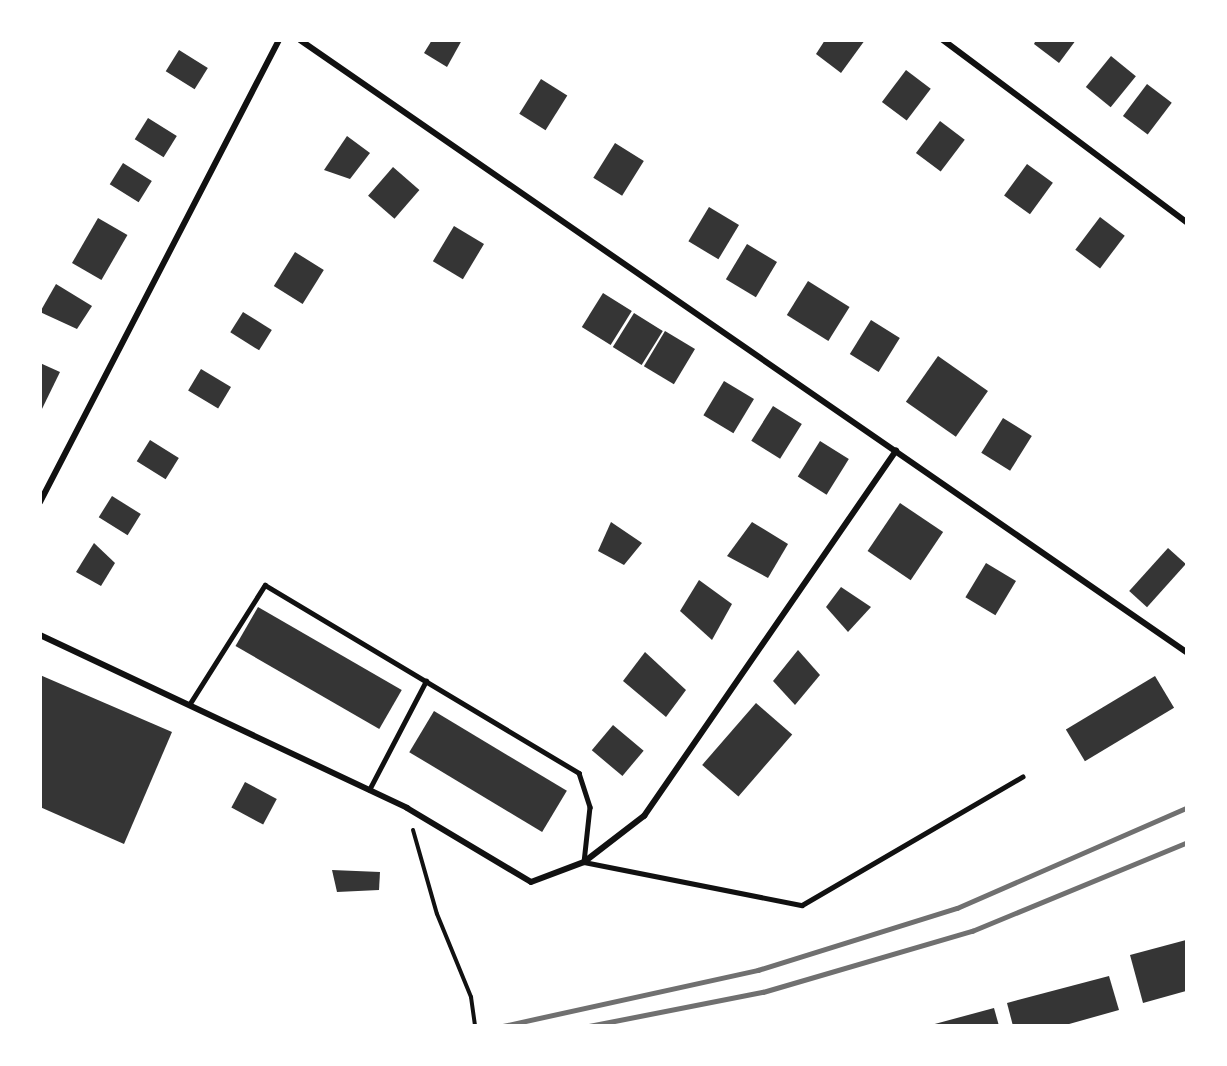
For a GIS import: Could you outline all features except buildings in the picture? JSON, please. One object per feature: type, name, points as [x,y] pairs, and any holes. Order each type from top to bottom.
[{"type":"street","points":[[40,502],[279,40]]},
{"type":"street","points":[[300,40],[1186,652]]},
{"type":"street","points":[[943,40],[1186,222]]},
{"type":"street","points":[[40,635],[406,808],[531,882],[584,862],[644,816],[896,451]]},
{"type":"lane","points":[[189,705],[265,585],[579,773],[590,807],[584,862],[802,905],[1022,777]]},
{"type":"lane","points":[[369,790],[426,681]]},
{"type":"path","points":[[406,808],[437,914],[471,997],[475,1026]]},
{"type":"railway","points":[[503,1026],[758,970],[957,908],[1186,808]]},
{"type":"railway","points":[[589,1026],[763,992],[972,931],[1186,843]]}]
